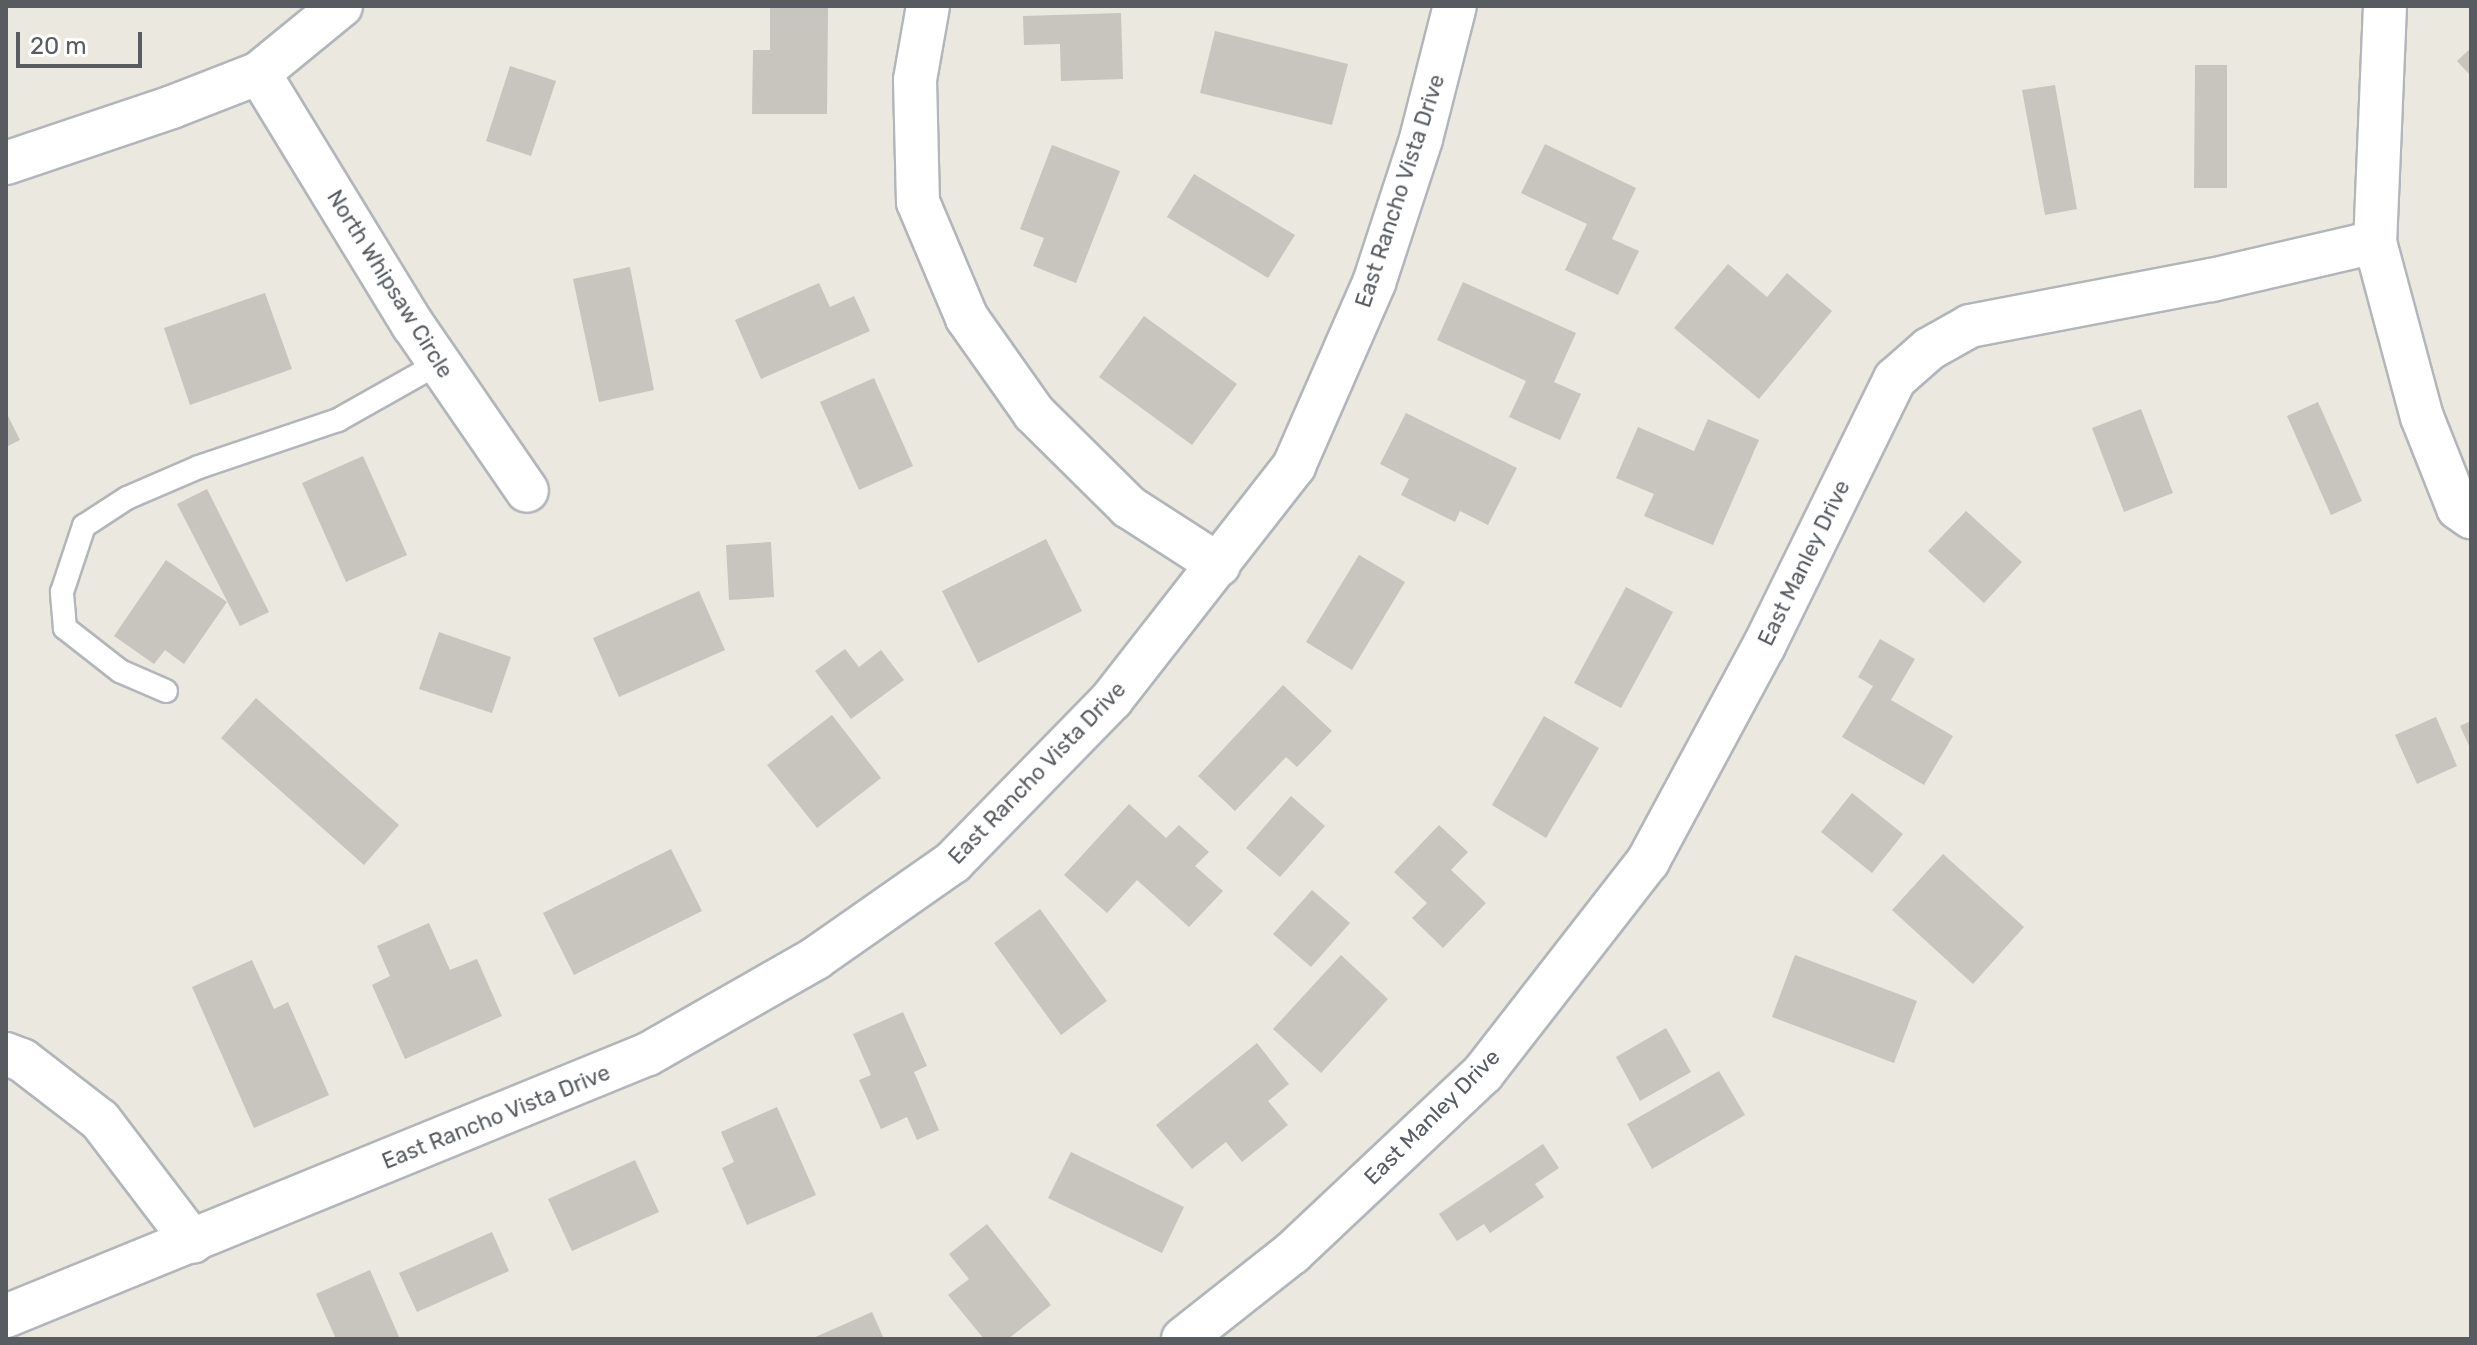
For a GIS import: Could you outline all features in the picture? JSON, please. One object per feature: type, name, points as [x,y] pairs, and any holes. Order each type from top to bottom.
[{"type":"street","points":[[6,163],[172,107],[259,73],[341,6]]},
{"type":"street","points":[[928,6],[915,80],[918,202],[967,318],[1034,413],[1129,507],[1219,565]]},
{"type":"street","name":"East Rancho Vista Drive","points":[[6,1316],[648,1054],[816,958],[953,862],[1112,699],[1294,466],[1374,283],[1421,139],[1455,6]]},
{"type":"street","points":[[2385,6],[2375,242],[2422,417],[2458,508],[2471,517]]},
{"type":"street","name":"North Whipsaw Circle","points":[[259,73],[439,363],[527,491]]},
{"type":"street","name":"East Manley Drive","points":[[1183,1339],[1292,1253],[1483,1073],[1648,861],[1764,646],[1895,379],[1929,349],[1970,326],[2212,280],[2375,242]]},
{"type":"street","points":[[6,1054],[22,1060],[100,1120],[193,1242]]},
{"type":"lane","points":[[166,691],[120,671],[65,628],[62,592],[84,526],[127,498],[199,467],[338,420],[439,363]]},
{"type":"building","points":[[770,6],[828,6],[827,114],[752,114],[753,50],[770,50]]},
{"type":"building","points":[[1121,13],[1123,79],[1061,81],[1060,44],[1024,45],[1023,16]]},
{"type":"building","points":[[1215,31],[1348,64],[1332,125],[1200,93]]},
{"type":"building","points":[[2471,48],[2471,76],[2457,61]]},
{"type":"building","points":[[2195,65],[2227,65],[2227,188],[2194,188]]},
{"type":"building","points":[[510,66],[556,81],[531,156],[486,141]]},
{"type":"building","points":[[2055,85],[2077,209],[2045,215],[2022,90]]},
{"type":"building","points":[[1545,144],[1636,188],[1612,239],[1639,251],[1618,295],[1565,270],[1587,224],[1521,193]]},
{"type":"building","points":[[1052,145],[1120,171],[1076,283],[1033,266],[1044,238],[1020,229]]},
{"type":"building","points":[[1194,174],[1295,235],[1268,278],[1167,217]]},
{"type":"building","points":[[1728,264],[1767,297],[1787,273],[1832,311],[1759,399],[1674,328]]},
{"type":"building","points":[[630,267],[654,390],[599,402],[573,279]]},
{"type":"building","points":[[1463,282],[1576,333],[1554,382],[1581,394],[1560,440],[1509,417],[1526,381],[1437,340]]},
{"type":"building","points":[[819,283],[830,307],[854,296],[870,331],[761,379],[735,320]]},
{"type":"building","points":[[265,293],[292,369],[190,405],[164,328]]},
{"type":"building","points":[[1144,316],[1237,384],[1192,445],[1099,377]]},
{"type":"building","points":[[874,378],[913,466],[859,490],[820,402]]},
{"type":"building","points":[[2318,402],[2362,501],[2331,515],[2287,416]]},
{"type":"building","points":[[2141,409],[2173,493],[2124,512],[2092,428]]},
{"type":"building","points":[[6,412],[20,440],[6,447]]},
{"type":"building","points":[[1406,413],[1517,468],[1488,525],[1460,511],[1455,522],[1401,495],[1409,479],[1380,464]]},
{"type":"building","points":[[1708,419],[1759,440],[1713,545],[1644,516],[1654,494],[1616,478],[1638,427],[1694,451]]},
{"type":"building","points":[[363,456],[407,555],[346,582],[302,483]]},
{"type":"building","points":[[207,489],[269,612],[240,626],[177,504]]},
{"type":"building","points":[[1966,511],[2022,562],[1984,603],[1928,551]]},
{"type":"building","points":[[1046,539],[1082,611],[978,663],[942,591]]},
{"type":"building","points":[[771,542],[774,597],[729,600],[726,545]]},
{"type":"building","points":[[1359,555],[1405,582],[1352,670],[1306,642]]},
{"type":"building","points":[[166,560],[227,602],[184,664],[165,650],[154,664],[114,636]]},
{"type":"building","points":[[1626,587],[1673,612],[1621,708],[1574,683]]},
{"type":"building","points":[[699,591],[725,650],[619,697],[593,638]]},
{"type":"building","points":[[439,632],[511,657],[492,713],[419,689]]},
{"type":"building","points":[[1880,639],[1915,659],[1891,700],[1953,736],[1924,785],[1842,737],[1873,686],[1858,677]]},
{"type":"building","points":[[845,649],[859,667],[881,650],[904,680],[851,719],[815,671]]},
{"type":"building","points":[[1283,685],[1332,731],[1297,767],[1286,757],[1235,811],[1198,776]]},
{"type":"building","points":[[256,698],[399,825],[364,865],[221,738]]},
{"type":"building","points":[[832,715],[881,778],[817,828],[767,765]]},
{"type":"building","points":[[1544,716],[1599,748],[1546,838],[1492,805]]},
{"type":"building","points":[[2436,717],[2457,766],[2417,784],[2395,735]]},
{"type":"building","points":[[2471,721],[2471,750],[2460,726]]},
{"type":"building","points":[[1852,793],[1903,834],[1872,873],[1821,832]]},
{"type":"building","points":[[1291,796],[1325,826],[1280,877],[1246,848]]},
{"type":"building","points":[[1129,804],[1166,838],[1179,825],[1209,852],[1195,866],[1223,891],[1189,927],[1137,880],[1107,913],[1064,875]]},
{"type":"building","points":[[1439,825],[1468,852],[1451,870],[1486,903],[1443,948],[1412,918],[1427,903],[1394,872]]},
{"type":"building","points":[[671,849],[702,911],[574,975],[543,913]]},
{"type":"building","points":[[1943,854],[2024,927],[1973,984],[1892,910]]},
{"type":"building","points":[[1312,890],[1350,923],[1311,967],[1273,934]]},
{"type":"building","points":[[1040,909],[1107,1001],[1061,1035],[994,943]]},
{"type":"building","points":[[429,923],[450,970],[477,959],[502,1016],[405,1059],[372,985],[390,976],[377,946]]},
{"type":"building","points":[[1341,955],[1388,999],[1321,1073],[1273,1029]]},
{"type":"building","points":[[1795,955],[1917,1001],[1894,1063],[1772,1017]]},
{"type":"building","points":[[252,960],[274,1009],[288,1002],[329,1095],[254,1128],[192,987]]},
{"type":"building","points":[[903,1012],[927,1066],[914,1072],[939,1130],[917,1140],[907,1117],[881,1129],[859,1080],[871,1075],[853,1034]]},
{"type":"building","points":[[1666,1028],[1691,1072],[1640,1101],[1616,1057]]},
{"type":"building","points":[[1257,1043],[1289,1084],[1268,1101],[1288,1125],[1242,1162],[1226,1142],[1192,1169],[1156,1125]]},
{"type":"building","points":[[1719,1071],[1745,1115],[1652,1169],[1627,1124]]},
{"type":"building","points":[[777,1107],[816,1195],[747,1225],[722,1168],[734,1162],[721,1132]]},
{"type":"building","points":[[1543,1144],[1559,1168],[1535,1184],[1544,1197],[1490,1233],[1484,1224],[1457,1241],[1439,1214]]},
{"type":"building","points":[[1071,1152],[1184,1207],[1162,1253],[1048,1198]]},
{"type":"building","points":[[635,1160],[659,1212],[572,1251],[548,1199]]},
{"type":"building","points":[[987,1224],[1051,1305],[1008,1339],[984,1339],[948,1295],[969,1279],[949,1254]]},
{"type":"building","points":[[492,1232],[509,1271],[417,1312],[399,1273]]},
{"type":"building","points":[[370,1270],[400,1339],[336,1339],[316,1294]]},
{"type":"building","points":[[872,1312],[884,1339],[811,1339]]}]
